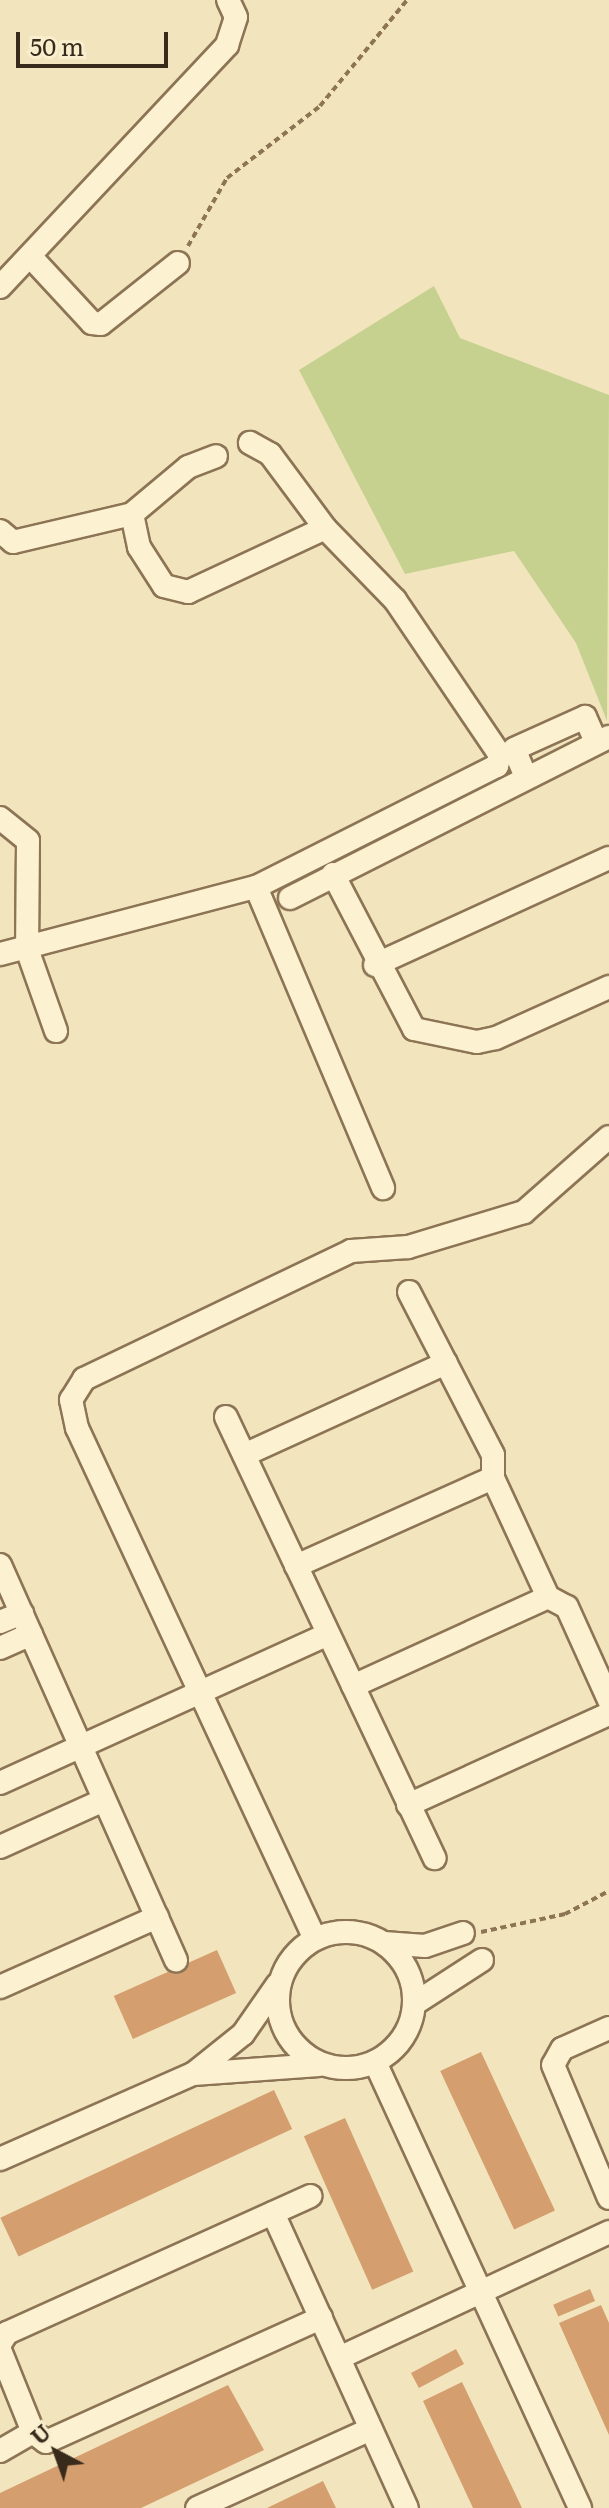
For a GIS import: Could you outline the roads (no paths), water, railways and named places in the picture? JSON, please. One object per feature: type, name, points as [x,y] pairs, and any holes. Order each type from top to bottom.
[{"type":"street","points":[[0,287],[227,45],[236,17],[228,0]]},
{"type":"street","points":[[30,256],[92,323],[101,324],[178,263]]},
{"type":"street","points":[[0,954],[256,887],[487,775],[500,755],[395,600],[325,528],[270,454],[250,443]]},
{"type":"street","points":[[0,531],[13,542],[132,514],[188,467],[216,456]]},
{"type":"street","points":[[132,514],[139,547],[164,586],[188,592],[325,528]]},
{"type":"street","points":[[290,898],[603,740]]},
{"type":"street","points":[[0,818],[28,841],[27,949],[56,1031]]},
{"type":"street","points":[[375,965],[609,858]]},
{"type":"street","points":[[333,874],[375,965],[414,1029],[477,1042],[609,987]]},
{"type":"street","points":[[256,887],[383,1188]]},
{"type":"street","points":[[315,1939],[77,1428],[71,1400],[84,1379],[351,1251],[408,1247],[524,1212],[609,1137]]},
{"type":"street","points":[[409,1292],[493,1455],[493,1478],[548,1597],[567,1607],[609,1700]]},
{"type":"street","points":[[244,1455],[446,1363]]},
{"type":"street","points":[[226,1417],[434,1858]]},
{"type":"street","points":[[296,1566],[493,1478]]},
{"type":"street","points":[[0,1565],[176,1961]]},
{"type":"street","points":[[353,1686],[548,1597]]},
{"type":"street","points":[[0,1622],[22,1613]]},
{"type":"street","points":[[0,1648],[31,1634]]},
{"type":"street","points":[[0,1783],[328,1634]]},
{"type":"street","points":[[408,1805],[609,1714]]},
{"type":"street","points":[[0,1847],[104,1800]]},
{"type":"street","points":[[0,1987],[157,1917]]},
{"type":"street","points":[[0,2159],[193,2074],[243,2034],[281,1978],[315,1939],[362,1933],[384,1943],[401,1959],[414,2004],[408,2028],[375,2062],[193,2074]]},
{"type":"street","points":[[384,1943],[425,1946],[463,1933]]},
{"type":"street","points":[[414,2004],[445,1977],[482,1960]]},
{"type":"street","points":[[281,1978],[284,2031],[323,2065]]},
{"type":"street","points":[[607,2188],[553,2065],[562,2049],[609,2028]]},
{"type":"street","points":[[375,2062],[580,2508]]},
{"type":"street","points":[[0,2344],[7,2333],[310,2196]]},
{"type":"street","points":[[273,2213],[407,2508]]},
{"type":"street","points":[[339,2358],[609,2232]]},
{"type":"street","points":[[0,2350],[33,2432],[46,2442],[61,2439],[321,2318]]},
{"type":"street","points":[[197,2508],[371,2429]]},
{"type":"street","points":[[0,2451],[33,2432]]}]
